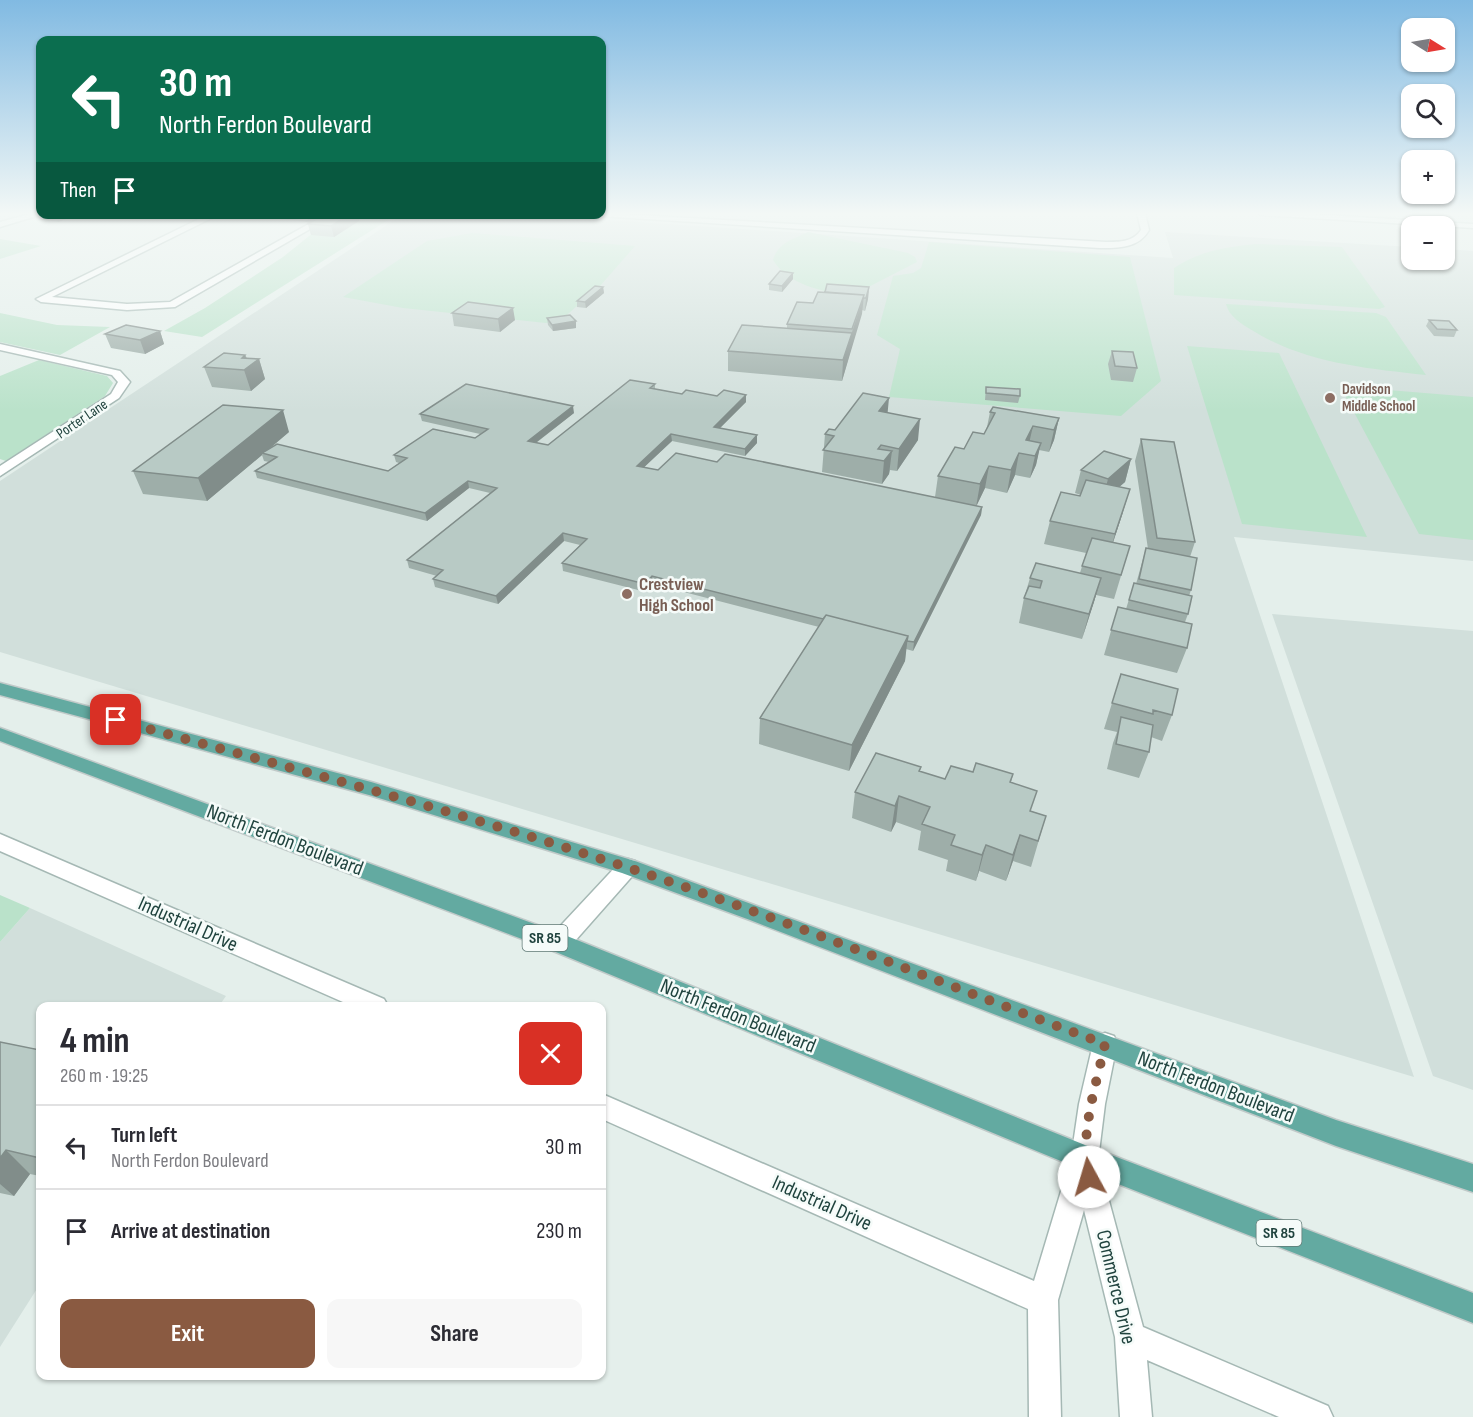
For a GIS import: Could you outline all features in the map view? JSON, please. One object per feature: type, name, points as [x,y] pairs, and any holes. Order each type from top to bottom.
[{"type":"main road","name":"North Ferdon Boulevard","points":[[0,689],[371,789],[628,867],[1105,1044],[1336,1133],[1473,1178]]},
{"type":"main road","name":"North Ferdon Boulevard","points":[[0,734],[559,943],[1085,1158],[1473,1308]]},
{"type":"street","points":[[82,279],[41,299],[127,308],[172,305],[218,279]]},
{"type":"street","name":"Porter Lane","points":[[0,347],[116,373],[124,382],[115,396],[0,472]]},
{"type":"street","name":"Industrial Drive","points":[[0,842],[367,1002]]},
{"type":"street","points":[[559,943],[628,867]]},
{"type":"street","name":"Commerce Drive","points":[[1045,1417],[1043,1300],[1085,1158],[1092,1104],[1105,1044]]},
{"type":"street","name":"Industrial Drive","points":[[606,1108],[1043,1300]]},
{"type":"street","name":"Commerce Drive","points":[[1085,1158],[1130,1337],[1136,1417]]},
{"type":"street","points":[[1130,1337],[1317,1417]]},
{"type":"shaded area","name":"Crestview High School","points":[[305,279],[1473,279],[1473,561],[1234,537],[1414,1077],[0,652],[0,481]]},
{"type":"shaded area","points":[[1272,614],[1473,631],[1473,1090],[1433,1076]]},
{"type":"shaded area","points":[[30,908],[226,996],[222,1002],[36,1002],[36,1290],[0,1347],[0,942]]},
{"type":"green space","points":[[249,279],[294,279],[202,337],[164,331]]},
{"type":"green space","points":[[370,279],[606,279],[561,320],[546,323],[403,308],[343,297]]},
{"type":"green space","points":[[794,279],[884,279],[849,297],[807,286]]},
{"type":"green space","points":[[892,279],[1136,279],[1161,381],[1121,416],[889,397],[900,349],[877,335]]},
{"type":"green space","points":[[1174,279],[1365,279],[1385,307],[1379,309],[1174,295]]},
{"type":"green space","points":[[1226,304],[1376,313],[1386,317],[1426,375],[1335,362],[1292,350],[1242,324],[1232,316]]},
{"type":"green space","points":[[0,313],[57,325],[110,327],[60,355],[0,342]]},
{"type":"green space","points":[[1187,346],[1279,353],[1367,537],[1242,524]]},
{"type":"green space","points":[[39,360],[107,376],[113,383],[105,396],[6,461],[0,459],[0,376]]},
{"type":"green space","points":[[1340,386],[1473,397],[1473,540],[1419,534]]},
{"type":"green space","points":[[0,895],[30,908],[0,942]]},
{"type":"building","points":[[773,279],[788,279],[782,286],[769,284]]},
{"type":"building","points":[[827,284],[869,287],[866,298],[863,298],[864,295],[825,292]]},
{"type":"building","points":[[595,286],[603,287],[585,302],[577,301]]},
{"type":"building","points":[[818,292],[864,295],[852,329],[787,324],[797,302],[813,303]]},
{"type":"building","points":[[468,302],[513,308],[498,319],[452,313]]},
{"type":"building","points":[[570,315],[576,321],[552,325],[547,318]]},
{"type":"building","points":[[1429,320],[1449,321],[1457,330],[1437,329]]},
{"type":"building","points":[[126,325],[160,331],[140,340],[105,334]]},
{"type":"building","points":[[742,325],[852,333],[843,360],[728,351]]},
{"type":"building","points":[[1112,351],[1133,352],[1137,368],[1115,366]]},
{"type":"building","points":[[224,353],[245,355],[242,358],[259,359],[244,370],[204,367]]},
{"type":"building","points":[[630,380],[655,384],[650,388],[682,394],[686,390],[717,396],[724,390],[746,395],[714,427],[757,435],[745,449],[671,434],[637,466],[658,470],[676,453],[717,462],[725,454],[982,507],[914,642],[907,641],[908,636],[826,615],[823,619],[652,576],[645,584],[562,563],[587,539],[563,533],[496,596],[433,579],[443,570],[407,560],[497,488],[468,481],[425,513],[255,471],[277,457],[262,453],[277,444],[388,471],[407,458],[394,455],[433,429],[475,438],[488,429],[420,414],[466,384],[573,406],[528,441],[548,445]]},
{"type":"building","points":[[986,387],[1020,389],[1020,396],[986,393]]},
{"type":"building","points":[[863,393],[889,398],[879,411],[920,419],[899,449],[881,445],[878,449],[892,451],[884,461],[823,450],[834,436],[825,434],[829,429],[835,430]]},
{"type":"building","points":[[223,405],[283,410],[198,478],[133,471]]},
{"type":"building","points":[[993,407],[1059,418],[1054,430],[1033,426],[1026,440],[1041,443],[1035,456],[1019,453],[1011,470],[989,466],[980,484],[938,476],[955,447],[964,449],[973,432],[984,434],[995,413],[990,412]]},
{"type":"building","points":[[1141,439],[1174,442],[1195,542],[1157,538]]},
{"type":"building","points":[[1104,451],[1131,459],[1108,479],[1081,470]]},
{"type":"building","points":[[1086,480],[1130,489],[1115,534],[1050,521],[1061,492],[1080,496]]},
{"type":"building","points":[[1092,538],[1130,546],[1121,575],[1082,566]]},
{"type":"building","points":[[1146,548],[1197,558],[1191,590],[1139,579]]},
{"type":"building","points":[[1036,563],[1101,578],[1089,614],[1024,598],[1029,586],[1040,588],[1042,581],[1030,578]]},
{"type":"building","points":[[1134,583],[1192,596],[1188,614],[1129,600]]},
{"type":"building","points":[[1118,607],[1192,624],[1187,648],[1111,630]]},
{"type":"building","points":[[826,615],[908,636],[852,745],[760,718]]},
{"type":"building","points":[[1121,674],[1178,689],[1172,715],[1153,710],[1153,714],[1112,703]]},
{"type":"building","points":[[1121,717],[1153,725],[1149,752],[1116,744]]},
{"type":"building","points":[[876,753],[921,767],[919,771],[945,779],[951,766],[973,772],[976,763],[1013,774],[1010,782],[1037,791],[1030,811],[1046,816],[1038,841],[1020,835],[1013,855],[986,845],[982,855],[951,845],[955,835],[922,824],[930,807],[899,796],[895,806],[855,792]]},
{"type":"building","points":[[0,1042],[36,1049],[36,1157],[6,1150],[0,1158]]},
{"type":"place","name":"Davidson Middle School","points":[[1330,398]]},
{"type":"place","name":"Crestview High School","points":[[627,594]]},
{"type":"route","points":[[116,720],[371,789],[628,867],[1105,1044],[1092,1104],[1085,1158],[1089,1177]]}]
